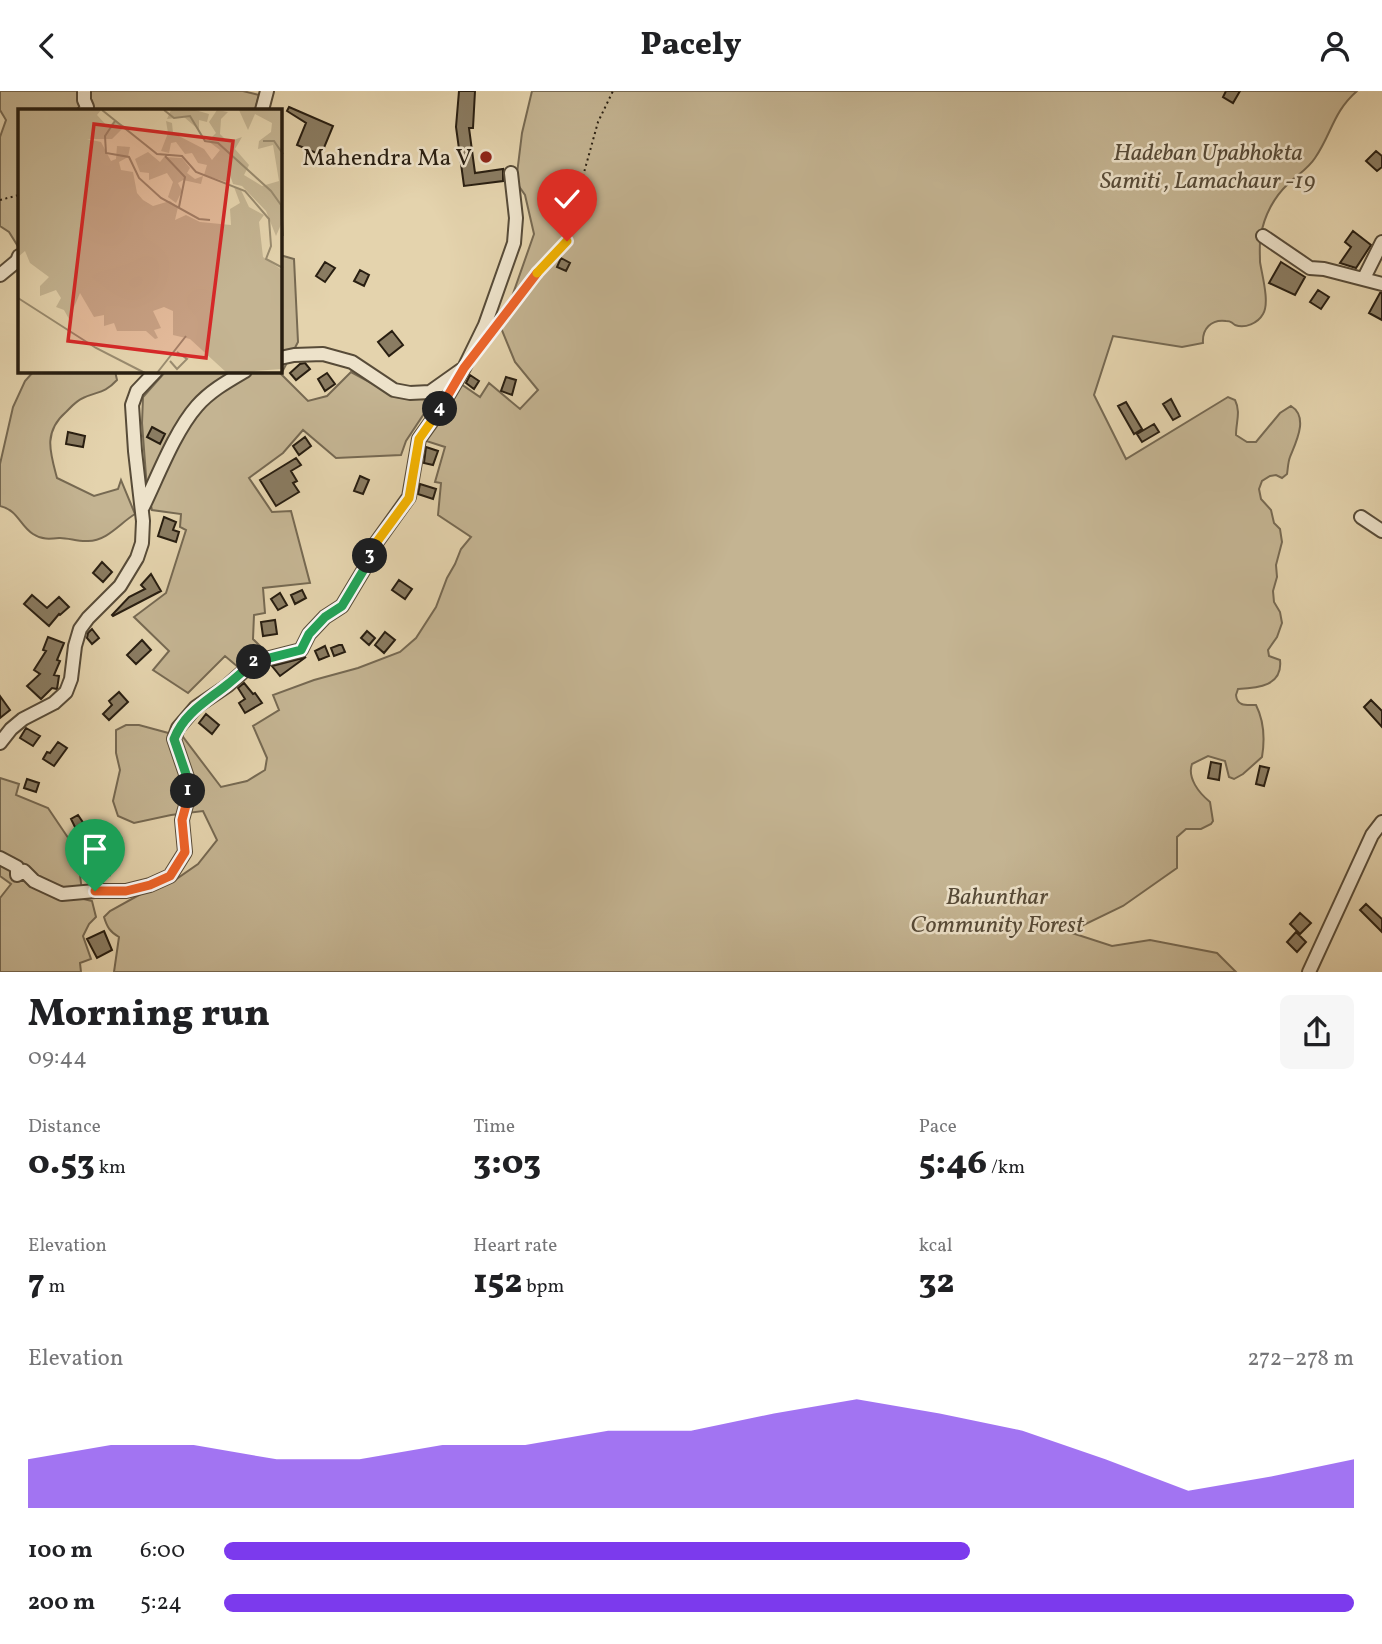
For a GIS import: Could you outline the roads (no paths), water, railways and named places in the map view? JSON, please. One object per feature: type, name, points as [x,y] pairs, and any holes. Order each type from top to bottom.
[{"type":"street","points":[[84,91],[86,109]]},
{"type":"street","points":[[262,109],[267,91]]},
{"type":"street","points":[[0,858],[17,867],[17,875],[24,871],[34,881],[62,894],[126,891],[170,876],[185,852],[182,820],[188,798],[188,780],[174,739],[178,728],[196,707],[254,662],[301,650],[309,634],[325,617],[342,606],[376,543],[409,498],[419,439],[464,368],[485,325],[514,243],[516,218],[510,173]]},
{"type":"street","points":[[1262,236],[1310,268],[1325,269],[1382,284]]},
{"type":"street","points":[[1364,278],[1382,242]]},
{"type":"street","points":[[0,275],[18,258]]},
{"type":"street","points":[[282,358],[323,354],[352,362],[394,390],[410,393],[430,392],[464,368]]},
{"type":"street","points":[[0,743],[17,723],[54,703],[66,692],[71,680],[80,629],[120,586],[137,558],[143,530],[132,405],[137,391],[154,373]]},
{"type":"street","points":[[142,508],[163,463],[197,405],[242,373]]},
{"type":"street","points":[[1362,517],[1382,531]]},
{"type":"street","points":[[1309,972],[1372,835],[1382,822]]},
{"type":"place","name":"Mahendra Ma V","points":[[486,157]]},
{"type":"park label","name":"Hadeban Upabhokta Samiti , Lamachaur -19","points":[[1208,166]]},
{"type":"park label","name":"Bahunthar Community Forest","points":[[997,910]]}]
